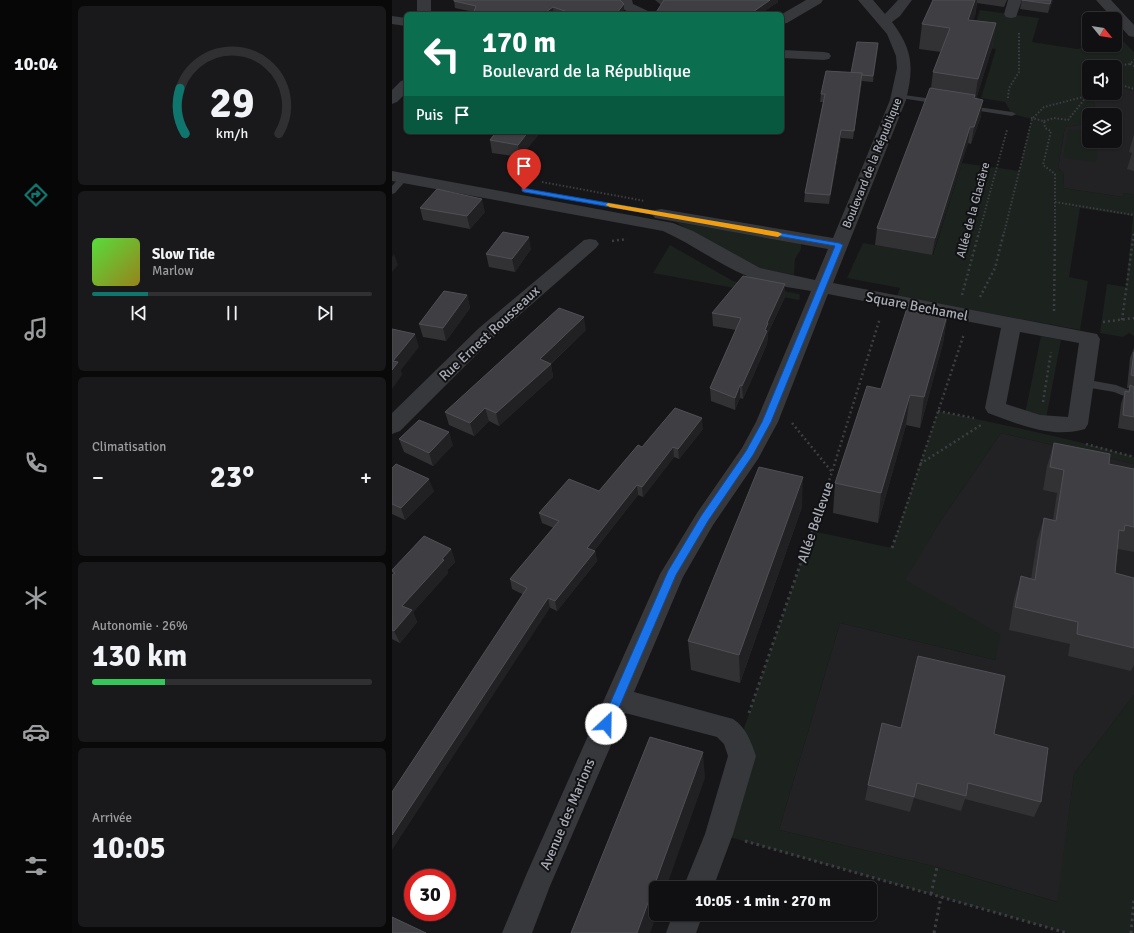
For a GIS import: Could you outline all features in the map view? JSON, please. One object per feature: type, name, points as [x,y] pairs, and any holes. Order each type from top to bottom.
[{"type":"street","points":[[424,0],[424,12]]},
{"type":"street","points":[[625,0],[627,6],[639,12]]},
{"type":"street","points":[[784,19],[816,0]]},
{"type":"street","name":"Boulevard de la République","points":[[395,178],[839,245],[900,96],[904,71],[902,50],[896,35],[865,0]]},
{"type":"street","points":[[884,21],[895,13],[905,0]]},
{"type":"street","points":[[1011,14],[1015,0]]},
{"type":"street","points":[[1103,0],[1134,33]]},
{"type":"street","points":[[392,20],[404,22]]},
{"type":"street","points":[[784,54],[824,56]]},
{"type":"street","points":[[392,98],[404,86]]},
{"type":"street","name":"Boulevard de la République","points":[[395,178],[667,227],[687,235],[758,274],[821,288]]},
{"type":"street","name":"Rue Ernest Rousseaux","points":[[392,426],[486,333],[590,244]]},
{"type":"street","name":"Avenue des Marions","points":[[517,933],[672,574],[705,519],[750,453],[768,418],[839,245]]},
{"type":"street","name":"Square Bechamel","points":[[821,288],[886,300],[963,315],[1012,324],[1090,339],[1077,424],[1039,423],[995,408],[1012,324]]},
{"type":"street","points":[[617,699],[724,727],[732,732],[739,743],[742,756],[719,834],[701,881]]},
{"type":"street","points":[[681,933],[685,921]]},
{"type":"lane","points":[[900,96],[947,103]]},
{"type":"lane","points":[[962,106],[1011,114]]},
{"type":"lane","points":[[1083,383],[1116,389],[1134,396]]},
{"type":"path","name":"Allée de la Glacière","points":[[963,315],[1011,114],[1007,91],[1019,74],[1020,68],[1020,34],[1011,14]]},
{"type":"path","points":[[1130,64],[1134,60]]},
{"type":"path","points":[[1122,65],[1130,64],[1134,66]]},
{"type":"path","points":[[1122,85],[1134,88]]},
{"type":"path","points":[[892,548],[920,464],[963,315],[996,268],[1032,119],[1044,107],[1082,97]]},
{"type":"path","points":[[1011,114],[1044,121],[1054,118],[1068,120],[1084,100]]},
{"type":"path","points":[[1039,423],[1054,332],[1055,174],[1043,165],[1051,132],[1045,128],[1044,121]]},
{"type":"path","points":[[1055,202],[1134,215]]},
{"type":"path","points":[[1122,320],[1134,232]]},
{"type":"path","name":"Allée Bellevue","points":[[739,743],[832,472],[886,300]]},
{"type":"path","points":[[1101,322],[1134,318]]},
{"type":"path","points":[[768,418],[792,424],[832,472]]},
{"type":"path","points":[[920,464],[986,421]]},
{"type":"path","points":[[1085,444],[1134,457]]},
{"type":"path","points":[[719,834],[822,865],[932,894],[1067,933]]},
{"type":"path","points":[[932,894],[937,867]]},
{"type":"path","points":[[934,933],[941,897]]},
{"type":"path","points":[[1131,933],[1134,899]]},
{"type":"shaded area","points":[[980,10],[1039,18],[1032,42],[1077,49],[1082,48],[1082,52],[1122,52],[1122,42],[1124,42],[1134,52],[1134,91],[1122,88],[1122,60],[1082,60],[1082,100],[1094,100],[1093,102],[1095,105],[1093,108],[1082,108],[1082,125],[1065,127],[1058,168],[1064,172],[1063,188],[1123,197],[1124,193],[1134,195],[1134,336],[1129,333],[1123,337],[1100,333],[1107,284],[1126,287],[1133,216],[1080,208],[1069,277],[1088,281],[1080,330],[897,296],[900,288],[847,278],[863,243],[933,255],[962,163],[1019,171],[1032,119],[1012,114],[1005,102],[981,98],[996,49],[968,46]]},
{"type":"shaded area","points":[[1122,88],[1134,91],[1134,195],[1124,193],[1123,197],[1063,188],[1064,173],[1058,168],[1065,127],[1082,125],[1082,148],[1122,148],[1122,108],[1092,108],[1095,105],[1093,102],[1094,100],[1122,100]]},
{"type":"shaded area","points":[[1068,129],[1082,131],[1082,148],[1097,148],[1096,162],[1063,158]]},
{"type":"shaded area","points":[[675,222],[801,243],[801,249],[795,259],[794,275],[765,271]]},
{"type":"shaded area","points":[[670,245],[733,281],[799,294],[799,300],[653,273]]},
{"type":"shaded area","points":[[1041,336],[1061,340],[1046,419],[1025,414]]},
{"type":"shaded area","points":[[938,411],[1037,432],[1110,450],[1134,457],[1134,464],[1001,433],[939,523],[905,580],[1001,635],[995,660],[840,623],[779,830],[933,866],[1057,902],[1074,774],[1134,695],[1134,933],[1067,933],[719,834],[739,743],[812,531],[892,548]]},
{"type":"shaded area","points":[[1001,433],[1134,464],[1134,695],[1074,774],[1058,902],[933,866],[779,830],[840,623],[995,660],[1000,635],[904,580],[939,523]]},
{"type":"building","points":[[620,0],[624,4],[618,12],[568,12],[553,7],[546,12],[474,12],[476,6],[454,1]]},
{"type":"building","points":[[664,0],[770,0],[753,12],[656,12]]},
{"type":"building","points":[[933,0],[975,0],[968,20],[996,23],[978,79],[933,72],[950,28],[922,24]]},
{"type":"building","points":[[1022,0],[1051,0],[1050,4]]},
{"type":"building","points":[[857,42],[878,43],[873,76],[862,75],[862,73],[851,73]]},
{"type":"building","points":[[826,71],[862,73],[854,131],[841,130],[830,195],[805,193],[825,94],[821,94]]},
{"type":"building","points":[[930,88],[975,95],[974,98],[983,100],[974,127],[970,127],[935,238],[877,228]]},
{"type":"building","points":[[494,134],[526,134],[518,145],[490,140]]},
{"type":"building","points":[[437,189],[482,199],[467,216],[420,208]]},
{"type":"building","points":[[503,232],[529,237],[512,259],[486,254]]},
{"type":"building","points":[[743,276],[785,284],[767,323],[765,330],[767,331],[735,398],[710,388],[741,318],[712,313]]},
{"type":"building","points":[[444,291],[467,295],[443,328],[419,324]]},
{"type":"building","points":[[908,305],[948,312],[924,397],[910,395],[881,493],[835,483],[867,386],[881,389]]},
{"type":"building","points":[[559,308],[584,317],[540,359],[551,364],[496,413],[485,408],[470,423],[445,412]]},
{"type":"building","points":[[392,329],[415,334],[393,361],[398,362],[392,370]]},
{"type":"building","points":[[1134,352],[1134,376],[1131,375]]},
{"type":"building","points":[[1130,385],[1134,387],[1134,417],[1123,415],[1125,391],[1129,392]]},
{"type":"building","points":[[675,408],[702,418],[678,449],[673,447],[642,487],[637,485],[587,548],[595,551],[555,601],[548,598],[392,835],[392,792],[527,588],[510,579],[559,521],[539,513],[569,479],[599,491],[638,445],[642,447]]},
{"type":"building","points":[[419,420],[449,432],[429,453],[399,439]]},
{"type":"building","points":[[1054,443],[1110,454],[1109,464],[1134,469],[1134,527],[1125,525],[1124,531],[1119,530],[1115,573],[1134,578],[1134,648],[1077,634],[1078,622],[1015,607],[1021,576],[1035,580],[1044,518],[1056,521],[1064,470],[1050,467]]},
{"type":"building","points":[[396,464],[429,479],[401,508],[392,504],[392,468]]},
{"type":"building","points":[[759,467],[803,477],[739,655],[688,641]]},
{"type":"building","points":[[424,536],[451,549],[442,559],[444,560],[402,606],[412,610],[394,631],[392,630],[392,575],[395,573],[392,570]]},
{"type":"building","points":[[918,656],[1005,676],[994,734],[1048,748],[1041,802],[968,783],[966,796],[917,783],[914,797],[868,785],[882,723],[901,728]]},
{"type":"building","points":[[650,737],[703,752],[656,881],[649,881],[649,900],[637,933],[571,933]]},
{"type":"building","points":[[392,917],[426,933],[392,933]]},
{"type":"slow traffic","points":[[610,205],[778,234]]},
{"type":"route","points":[[524,190],[839,245],[767,422],[750,453],[705,519],[672,574],[606,724]]}]
